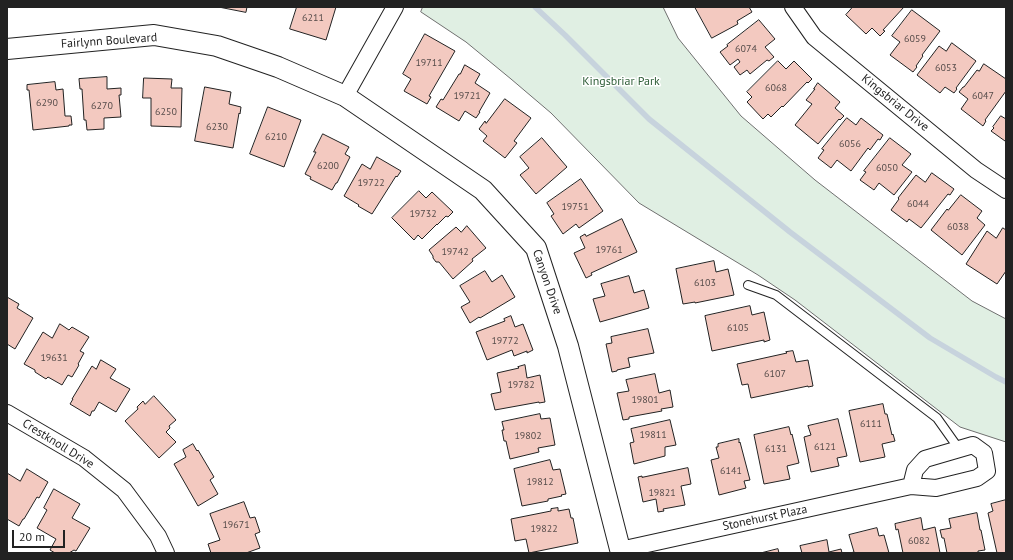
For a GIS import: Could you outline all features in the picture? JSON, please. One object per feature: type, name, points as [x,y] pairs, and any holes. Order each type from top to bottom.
[{"type":"street","points":[[345,96],[395,7]]},
{"type":"street","name":"Kingsbriar Drive","points":[[793,7],[814,38],[976,170],[1006,190]]},
{"type":"street","name":"Fairlynn Boulevard","points":[[7,49],[154,35],[217,46],[278,67],[345,96]]},
{"type":"street","name":"Canyon Drive","points":[[345,96],[483,190],[536,248],[568,346],[621,552]]},
{"type":"street","name":"Crestknoll Drive","points":[[7,413],[84,458],[124,490],[158,536],[166,553]]},
{"type":"street","name":"Stonehurst Plaza","points":[[621,552],[911,486],[936,488],[977,478],[987,470],[984,453],[973,445],[925,459],[915,470],[911,486]]},
{"type":"lane","points":[[748,285],[776,295],[938,418],[960,449]]},
{"type":"green space","name":"Kingsbriar Park","points":[[423,7],[663,7],[678,38],[741,116],[815,180],[972,301],[1006,319],[1006,442],[960,427],[795,300],[758,275],[639,203],[551,113],[466,42],[421,12]]},
{"type":"building","points":[[219,7],[247,7],[246,12]]},
{"type":"building","points":[[297,7],[336,7],[326,40],[290,29]]},
{"type":"building","points":[[695,7],[749,7],[752,12],[737,21],[738,24],[712,38]]},
{"type":"building","points":[[853,7],[904,7],[883,30],[885,31],[880,36],[872,28],[866,34],[846,15]]},
{"type":"building","points":[[912,10],[940,31],[922,55],[923,56],[913,72],[890,55],[900,42],[892,36]]},
{"type":"building","points":[[759,20],[775,39],[765,47],[774,57],[769,61],[767,60],[750,74],[747,70],[740,75],[734,67],[740,62],[738,59],[730,65],[720,52]]},
{"type":"building","points":[[425,34],[455,51],[429,96],[431,97],[427,104],[404,91],[411,79],[403,74]]},
{"type":"building","points":[[952,43],[976,61],[954,93],[945,87],[940,93],[917,75],[939,46],[946,51]]},
{"type":"building","points":[[778,61],[786,69],[794,61],[812,79],[771,117],[768,114],[763,119],[747,102],[752,97],[747,92]]},
{"type":"building","points":[[984,64],[1006,79],[1006,91],[985,120],[986,121],[983,126],[961,109],[968,99],[959,92],[977,70],[979,71]]},
{"type":"building","points":[[465,65],[480,74],[475,83],[490,93],[476,118],[465,111],[459,121],[436,107],[441,99],[443,100]]},
{"type":"building","points":[[107,77],[107,89],[121,88],[121,95],[119,95],[121,117],[104,118],[104,129],[87,130],[86,120],[84,120],[82,89],[80,89],[79,79]]},
{"type":"building","points":[[144,78],[172,79],[171,88],[182,88],[181,127],[151,126],[151,98],[143,98]]},
{"type":"building","points":[[55,82],[56,90],[63,89],[65,116],[71,116],[72,125],[33,130],[29,90],[27,90],[27,85]]},
{"type":"building","points":[[818,83],[840,102],[835,108],[844,116],[840,120],[839,119],[818,144],[795,125],[812,104],[806,100]]},
{"type":"building","points":[[205,87],[231,92],[229,104],[241,107],[233,148],[195,141]]},
{"type":"building","points":[[505,99],[531,118],[514,141],[517,143],[505,158],[483,141],[487,136],[479,129],[485,121],[486,123]]},
{"type":"building","points":[[268,107],[301,120],[284,167],[250,154]]},
{"type":"building","points":[[1001,116],[1006,119],[1005,141],[991,131]]},
{"type":"building","points":[[847,118],[856,125],[861,118],[883,135],[870,150],[868,148],[851,171],[837,160],[831,168],[818,158],[824,150],[822,149]]},
{"type":"building","points":[[323,134],[349,147],[345,154],[350,157],[332,190],[310,179],[311,177],[305,174]]},
{"type":"building","points":[[542,138],[567,167],[536,194],[520,175],[529,168],[520,157]]},
{"type":"building","points":[[890,138],[911,154],[902,165],[912,172],[894,195],[879,183],[874,190],[860,180],[866,172],[864,171]]},
{"type":"building","points":[[377,157],[401,171],[397,177],[396,176],[372,214],[344,196],[362,164],[370,169]]},
{"type":"building","points":[[932,173],[954,189],[950,195],[948,194],[921,228],[909,219],[907,222],[891,210],[899,199],[898,198],[916,175],[925,182]]},
{"type":"building","points":[[581,179],[603,211],[579,228],[576,224],[563,234],[551,216],[554,214],[547,203]]},
{"type":"building","points":[[419,191],[426,198],[432,192],[453,212],[448,217],[446,216],[422,239],[418,235],[414,240],[392,218]]},
{"type":"building","points":[[961,195],[982,211],[977,218],[985,225],[962,255],[931,230],[947,209],[948,210]]},
{"type":"building","points":[[622,219],[637,252],[591,273],[592,275],[586,278],[574,253],[585,248],[580,237],[585,234],[586,236]]},
{"type":"building","points":[[467,226],[486,248],[472,259],[473,261],[453,279],[439,262],[436,262],[429,250],[456,227],[461,232]]},
{"type":"building","points":[[1003,228],[1006,230],[1006,271],[997,284],[966,264],[987,231],[996,238]]},
{"type":"building","points":[[714,261],[716,272],[728,269],[734,295],[683,304],[676,269]]},
{"type":"building","points":[[485,271],[492,282],[502,275],[515,297],[470,323],[461,307],[470,302],[460,286]]},
{"type":"building","points":[[629,276],[634,293],[644,290],[649,308],[600,322],[593,299],[605,296],[601,284]]},
{"type":"building","points":[[7,297],[19,304],[17,308],[33,318],[15,349],[7,344]]},
{"type":"building","points":[[750,306],[752,315],[764,312],[770,340],[712,351],[705,316]]},
{"type":"building","points":[[511,316],[515,327],[523,324],[533,350],[514,356],[512,350],[487,360],[476,332],[505,321],[504,319]]},
{"type":"building","points":[[60,324],[69,330],[72,327],[89,337],[80,351],[84,353],[78,364],[79,365],[72,377],[68,375],[62,385],[48,377],[46,379],[35,372],[35,370],[24,364],[43,332],[52,338]]},
{"type":"building","points":[[648,329],[654,353],[628,358],[630,367],[612,372],[606,344],[612,343],[611,337]]},
{"type":"building","points":[[793,351],[796,362],[808,360],[813,386],[751,398],[748,384],[742,385],[737,364]]},
{"type":"building","points":[[101,360],[116,369],[110,378],[130,389],[116,412],[99,402],[90,416],[70,404],[92,366],[96,369]]},
{"type":"building","points":[[525,365],[527,378],[540,375],[545,402],[495,410],[491,394],[501,392],[497,373],[519,368],[518,367]]},
{"type":"building","points":[[655,374],[659,393],[670,390],[673,407],[661,409],[662,411],[629,417],[629,419],[623,420],[617,393],[629,391],[626,380]]},
{"type":"building","points":[[154,396],[176,420],[169,426],[170,428],[166,432],[176,442],[159,458],[125,421],[138,409],[137,407],[143,401],[145,404]]},
{"type":"building","points":[[883,404],[895,441],[882,444],[885,457],[860,462],[849,411]]},
{"type":"building","points":[[540,414],[541,419],[550,418],[555,445],[538,448],[539,452],[510,459],[506,441],[504,441],[502,422]]},
{"type":"building","points":[[838,419],[847,456],[837,458],[839,466],[811,472],[804,437],[811,435],[808,426]]},
{"type":"building","points":[[670,420],[676,445],[665,447],[665,456],[634,464],[630,443],[634,442],[631,429]]},
{"type":"building","points":[[789,427],[799,463],[787,466],[790,479],[764,484],[754,435]]},
{"type":"building","points":[[739,439],[750,480],[744,481],[746,488],[719,495],[711,460],[719,458],[716,447],[718,447],[718,444]]},
{"type":"building","points":[[193,444],[214,477],[210,480],[218,494],[198,506],[174,464],[186,457],[183,450]]},
{"type":"building","points":[[550,460],[553,470],[560,469],[566,494],[548,499],[548,501],[522,506],[514,469]]},
{"type":"building","points":[[688,468],[691,484],[681,486],[685,505],[663,509],[664,511],[658,512],[656,499],[643,502],[638,477]]},
{"type":"building","points":[[27,469],[48,482],[39,498],[37,497],[19,526],[7,519],[7,473],[20,481]]},
{"type":"building","points":[[54,489],[80,504],[72,518],[90,528],[76,551],[74,550],[69,553],[55,553],[50,550],[56,539],[37,528],[47,510],[44,508]]},
{"type":"building","points":[[1006,500],[1006,553],[997,553],[988,513],[993,511],[991,504]]},
{"type":"building","points":[[244,502],[250,518],[255,517],[260,532],[255,534],[260,548],[246,553],[211,553],[208,544],[220,540],[210,514]]},
{"type":"building","points":[[558,508],[558,511],[569,509],[571,518],[573,518],[578,543],[529,553],[526,539],[515,541],[511,519],[551,511],[551,509]]},
{"type":"building","points":[[977,513],[985,550],[978,551],[978,553],[947,553],[944,538],[942,538],[940,530],[951,528],[949,519]]},
{"type":"building","points":[[921,518],[923,530],[935,527],[940,553],[903,553],[898,529],[896,530],[895,524]]},
{"type":"building","points":[[877,528],[879,536],[884,535],[889,553],[850,553],[854,552],[849,535]]},
{"type":"building","points":[[827,540],[829,552],[841,549],[842,553],[802,553],[800,546]]},
{"type":"building","points":[[778,549],[779,553],[761,553]]},
{"type":"waterway","points":[[535,7],[649,119],[790,232],[930,338],[1006,382]]}]
